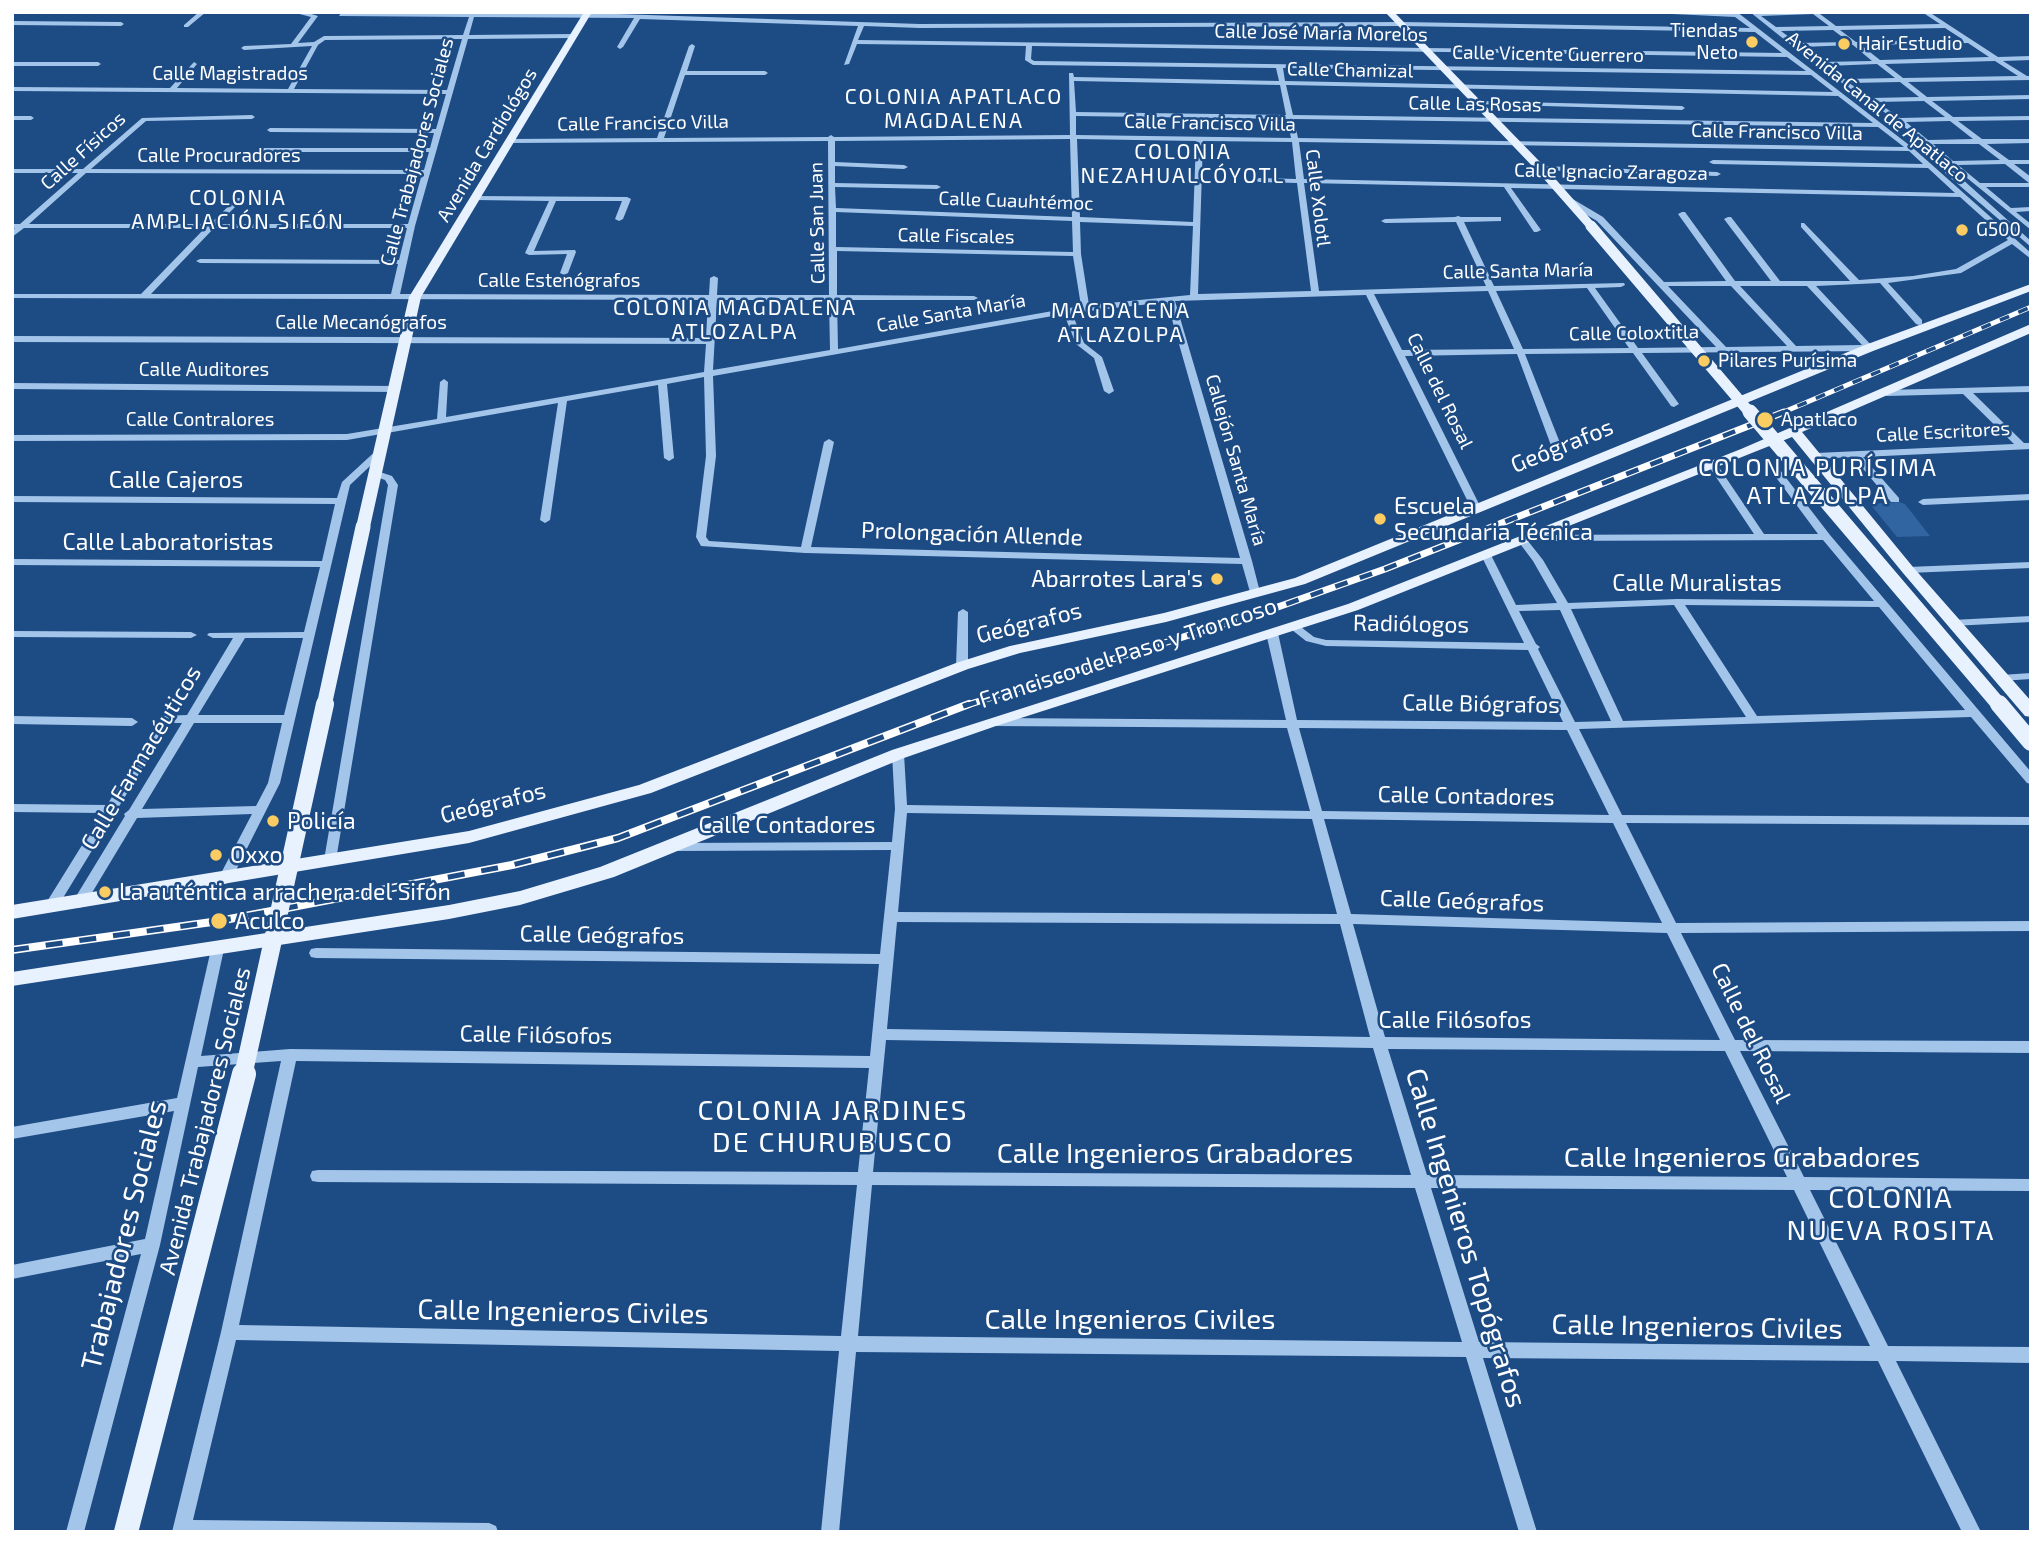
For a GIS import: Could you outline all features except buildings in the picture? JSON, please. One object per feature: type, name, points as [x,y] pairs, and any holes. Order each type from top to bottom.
[{"type":"main road","points":[[1389,12],[1540,168],[2031,742]]},
{"type":"main road","name":"Avenida Cardiológos","points":[[415,297],[588,13]]},
{"type":"main road","name":"Geógrafos","points":[[12,912],[50,908],[469,837],[645,789],[961,666],[1016,649],[1166,617],[1300,581],[1869,348],[2031,287]]},
{"type":"main road","name":"Avenida Trabajadores Sociales","points":[[127,1532],[248,1058],[415,297]]},
{"type":"main road","name":"Francisco del Paso y Troncoso","points":[[217,949],[520,898],[607,872],[676,847],[898,754],[1293,626],[1527,540],[1888,393],[2031,328]]},
{"type":"main road","points":[[1794,431],[1952,623],[2031,712]]},
{"type":"main road","points":[[12,979],[217,949]]},
{"type":"street","points":[[186,26],[203,12]]},
{"type":"street","points":[[293,45],[315,16],[295,12]]},
{"type":"street","points":[[1105,25],[1107,12]]},
{"type":"street","points":[[1634,12],[1735,13]]},
{"type":"street","points":[[1814,12],[2031,183]]},
{"type":"street","points":[[1754,13],[1834,12]]},
{"type":"street","points":[[1925,12],[2029,80]]},
{"type":"street","points":[[339,19],[408,14],[588,13],[638,17],[1025,26],[1402,24],[1755,30]]},
{"type":"street","name":"Avenida Canal de Apatlaco","points":[[1735,13],[1910,149],[2031,257]]},
{"type":"street","name":"Avenida Canal de Apatlaco","points":[[1754,13],[1842,82],[1899,120],[2031,228]]},
{"type":"street","points":[[401,23],[408,14]]},
{"type":"street","name":"Calle Trabajadores Sociales","points":[[395,297],[411,226],[472,15]]},
{"type":"street","points":[[620,47],[638,17]]},
{"type":"street","points":[[339,19],[395,30],[389,37]]},
{"type":"street","points":[[12,23],[121,24]]},
{"type":"street","points":[[846,64],[862,23]]},
{"type":"street","points":[[1025,26],[1026,45]]},
{"type":"street","points":[[1774,29],[1947,26]]},
{"type":"street","points":[[244,48],[316,44],[327,38],[574,36]]},
{"type":"street","points":[[1794,45],[1970,41]]},
{"type":"street","name":"Calle José María Morelos","points":[[855,42],[1786,55]]},
{"type":"street","points":[[291,89],[316,44]]},
{"type":"street","name":"Calle Vicente Guerrero","points":[[1026,45],[1028,60],[1033,63],[1810,73]]},
{"type":"street","points":[[660,139],[685,74],[692,46]]},
{"type":"street","points":[[1798,64],[2031,58]]},
{"type":"street","points":[[12,64],[98,64]]},
{"type":"street","points":[[172,90],[194,64]]},
{"type":"street","points":[[1071,64],[1077,254],[1084,308]]},
{"type":"street","name":"Calle Xolotl","points":[[1279,66],[1295,141],[1315,293]]},
{"type":"street","points":[[685,74],[765,73]]},
{"type":"street","name":"Calle Chamizal","points":[[1071,79],[1839,94]]},
{"type":"street","points":[[1842,82],[2029,80]]},
{"type":"street","name":"Calle Magistrados","points":[[12,89],[448,92]]},
{"type":"street","points":[[1868,100],[2031,97]]},
{"type":"street","points":[[1476,103],[1682,108]]},
{"type":"street","points":[[1880,108],[1886,119],[2031,245]]},
{"type":"street","points":[[1861,111],[1921,149]]},
{"type":"street","name":"Calle Las Rosas","points":[[1072,114],[1877,125]]},
{"type":"street","points":[[144,118],[252,117]]},
{"type":"street","points":[[12,118],[31,118]]},
{"type":"street","name":"Calle Físicos","points":[[12,235],[144,118]]},
{"type":"street","points":[[1899,120],[2031,118]]},
{"type":"street","points":[[271,130],[439,131]]},
{"type":"street","name":"Calle San Juan","points":[[831,137],[834,351]]},
{"type":"street","name":"Calle Francisco Villa","points":[[510,141],[1073,137],[1910,149]]},
{"type":"street","points":[[1194,297],[1200,139]]},
{"type":"street","points":[[1926,142],[2031,141]]},
{"type":"street","points":[[264,150],[433,150]]},
{"type":"street","points":[[1713,162],[1930,166]]},
{"type":"street","points":[[1953,163],[2031,162]]},
{"type":"street","points":[[831,164],[904,167]]},
{"type":"street","points":[[1540,168],[1717,174]]},
{"type":"street","name":"Calle Procuradores","points":[[12,171],[426,172]]},
{"type":"street","name":"Calle Ignacio Zaragoza","points":[[1259,180],[1962,195]]},
{"type":"street","points":[[1980,185],[2031,183]]},
{"type":"street","points":[[832,185],[937,187]]},
{"type":"street","points":[[1506,185],[1537,230]]},
{"type":"street","points":[[475,198],[627,199],[619,219]]},
{"type":"street","points":[[1565,198],[1600,219],[1723,349]]},
{"type":"street","points":[[552,199],[529,253],[572,252],[564,273]]},
{"type":"street","points":[[143,297],[237,200]]},
{"type":"street","points":[[2011,210],[2031,209]]},
{"type":"street","name":"Calle Cuauhtémoc","points":[[833,210],[1198,224]]},
{"type":"street","points":[[1682,214],[1732,283],[1793,348]]},
{"type":"street","points":[[1458,219],[1520,352],[1557,448]]},
{"type":"street","points":[[1385,221],[1498,219]]},
{"type":"street","points":[[1728,219],[1777,283]]},
{"type":"street","points":[[1804,225],[1857,283]]},
{"type":"street","points":[[12,226],[411,226]]},
{"type":"street","points":[[1663,284],[1882,281],[1958,271],[2014,244],[2031,251]]},
{"type":"street","name":"Calle Fiscales","points":[[834,249],[1077,254]]},
{"type":"street","points":[[200,261],[402,262]]},
{"type":"street","points":[[708,373],[715,278]]},
{"type":"street","points":[[1882,281],[1919,322]]},
{"type":"street","points":[[1809,283],[1869,348]]},
{"type":"street","name":"Calle Santa María","points":[[387,430],[1084,308],[1170,298],[1616,285]]},
{"type":"street","points":[[1589,286],[1632,350],[1674,404]]},
{"type":"street","name":"Calle del Rosal","points":[[1369,292],[1476,508]]},
{"type":"street","name":"Calle Estenógrafos","points":[[12,296],[974,298]]},
{"type":"street","name":"Callejón Santa María","points":[[1170,298],[1255,592]]},
{"type":"street","points":[[1067,311],[1080,344],[1098,357],[1109,391]]},
{"type":"street","name":"Calle Mecanógrafos","points":[[12,339],[709,341]]},
{"type":"street","name":"Calle Coloxtitla","points":[[1399,354],[1869,348]]},
{"type":"street","name":"Prolongación Allende","points":[[708,373],[711,456],[701,537],[705,544],[805,550],[1247,561]]},
{"type":"street","points":[[662,381],[669,458]]},
{"type":"street","points":[[441,421],[444,382]]},
{"type":"street","name":"Calle Auditores","points":[[12,386],[396,389]]},
{"type":"street","points":[[1888,393],[2031,388]]},
{"type":"street","points":[[1964,390],[2026,446]]},
{"type":"street","points":[[545,520],[563,398]]},
{"type":"street","name":"Calle Contralores","points":[[12,438],[347,436],[387,430]]},
{"type":"street","points":[[805,550],[829,442]]},
{"type":"street","name":"Calle Escritores","points":[[1816,456],[2026,446]]},
{"type":"street","points":[[225,879],[274,783],[339,500],[345,484],[383,449]]},
{"type":"street","points":[[1855,454],[1895,500]]},
{"type":"street","points":[[1713,465],[1761,537]]},
{"type":"street","points":[[1777,472],[1826,537],[2031,780]]},
{"type":"street","points":[[330,860],[393,485],[388,478],[377,474]]},
{"type":"street","points":[[1923,502],[2031,497]]},
{"type":"street","name":"Calle Cajeros","points":[[12,499],[339,500]]},
{"type":"street","points":[[1619,724],[1564,606],[1527,540],[1826,537]]},
{"type":"street","name":"Calle del Rosal","points":[[1486,555],[1674,928],[1972,1532]]},
{"type":"street","name":"Calle Laboratoristas","points":[[12,562],[324,564]]},
{"type":"street","points":[[1908,570],[2031,565]]},
{"type":"street","points":[[1677,603],[1753,719]]},
{"type":"street","name":"Calle Muralistas","points":[[1513,608],[1677,603],[1882,604]]},
{"type":"street","points":[[961,666],[963,612]]},
{"type":"street","points":[[1952,623],[2031,619]]},
{"type":"street","name":"Radiólogos","points":[[1293,626],[1310,639],[1326,643],[1534,647]]},
{"type":"street","name":"Calle Ingenieros Topógrafos","points":[[1272,633],[1292,723],[1379,1043],[1528,1532]]},
{"type":"street","points":[[12,634],[191,635]]},
{"type":"street","points":[[213,635],[307,635]]},
{"type":"street","name":"Calle Farmacéuticos","points":[[79,903],[130,814],[241,635]]},
{"type":"street","points":[[2001,678],[2031,676]]},
{"type":"street","name":"Calle Biógrafos","points":[[990,722],[1572,726],[1972,713]]},
{"type":"street","name":"Calle Farmacéuticos","points":[[50,908],[166,719],[188,719]]},
{"type":"street","points":[[188,719],[289,719]]},
{"type":"street","points":[[12,720],[132,722]]},
{"type":"street","points":[[830,1532],[851,1344],[898,846],[901,809],[898,754]]},
{"type":"street","points":[[12,808],[111,809]]},
{"type":"street","name":"Calle Contadores","points":[[901,809],[1618,820],[2031,821]]},
{"type":"street","points":[[130,814],[261,810]]},
{"type":"street","name":"Calle Contadores","points":[[676,847],[898,846]]},
{"type":"street","name":"Calle Geógrafos","points":[[891,917],[1346,919],[1674,928],[2031,926]]},
{"type":"street","name":"Trabajadores Sociales","points":[[75,1532],[152,1245],[217,949]]},
{"type":"street","name":"Calle Geógrafos","points":[[316,953],[888,959]]},
{"type":"street","name":"Calle Filósofos","points":[[880,1034],[1379,1043],[2031,1047]]},
{"type":"street","points":[[290,1055],[229,1332],[181,1530],[489,1532]]},
{"type":"street","name":"Calle Filósofos","points":[[194,1062],[290,1055],[878,1062]]},
{"type":"street","points":[[12,1133],[184,1102]]},
{"type":"street","name":"Calle Ingenieros Grabadores","points":[[318,1176],[2031,1185]]},
{"type":"street","points":[[12,1272],[152,1245]]},
{"type":"street","name":"Calle Ingenieros Civiles","points":[[229,1332],[851,1344],[1471,1349],[1885,1356],[2031,1355]]},
{"type":"shaded area","points":[[1870,504],[1905,504],[1930,536],[1897,537]]},
{"type":"railway","points":[[1780,414],[2031,307]]},
{"type":"railway","points":[[1780,414],[1784,412]]},
{"type":"railway","points":[[964,706],[1275,608],[1385,569],[1780,414]]},
{"type":"railway","points":[[12,950],[219,921],[512,865],[618,838],[969,704]]},
{"type":"place","name":"Tiendas Neto","points":[[1752,42]]},
{"type":"place","name":"Hair Estudio","points":[[1844,44]]},
{"type":"place","name":"G500","points":[[1962,230]]},
{"type":"place","name":"Pilares Purísima","points":[[1704,361]]},
{"type":"place","name":"Apatlaco","points":[[1765,420]]},
{"type":"place","name":"Escuela Secundaria Técnica","points":[[1380,519]]},
{"type":"place","name":"Abarrotes Lara's","points":[[1217,579]]},
{"type":"place","name":"Policía","points":[[273,821]]},
{"type":"place","name":"Oxxo","points":[[216,855]]},
{"type":"place","name":"La auténtica arrachera del Sifón","points":[[105,892]]},
{"type":"place","name":"Aculco","points":[[219,921]]},
{"type":"district","name":"COLONIA APATLACO MAGDALENA","points":[[954,109]]},
{"type":"district","name":"COLONIA NEZAHUALCÓYOTL","points":[[1183,164]]},
{"type":"district","name":"COLONIA AMPLIACIÓN SIFÓN","points":[[238,210]]},
{"type":"district","name":"COLONIA MAGDALENA ATLOZALPA","points":[[735,320]]},
{"type":"district","name":"MAGDALENA ATLAZOLPA","points":[[1121,323]]},
{"type":"district","name":"COLONIA PURÍSIMA ATLAZOLPA","points":[[1818,482]]},
{"type":"district","name":"COLONIA JARDINES DE CHURUBUSCO","points":[[833,1127]]},
{"type":"district","name":"COLONIA NUEVA ROSITA","points":[[1891,1215]]}]
